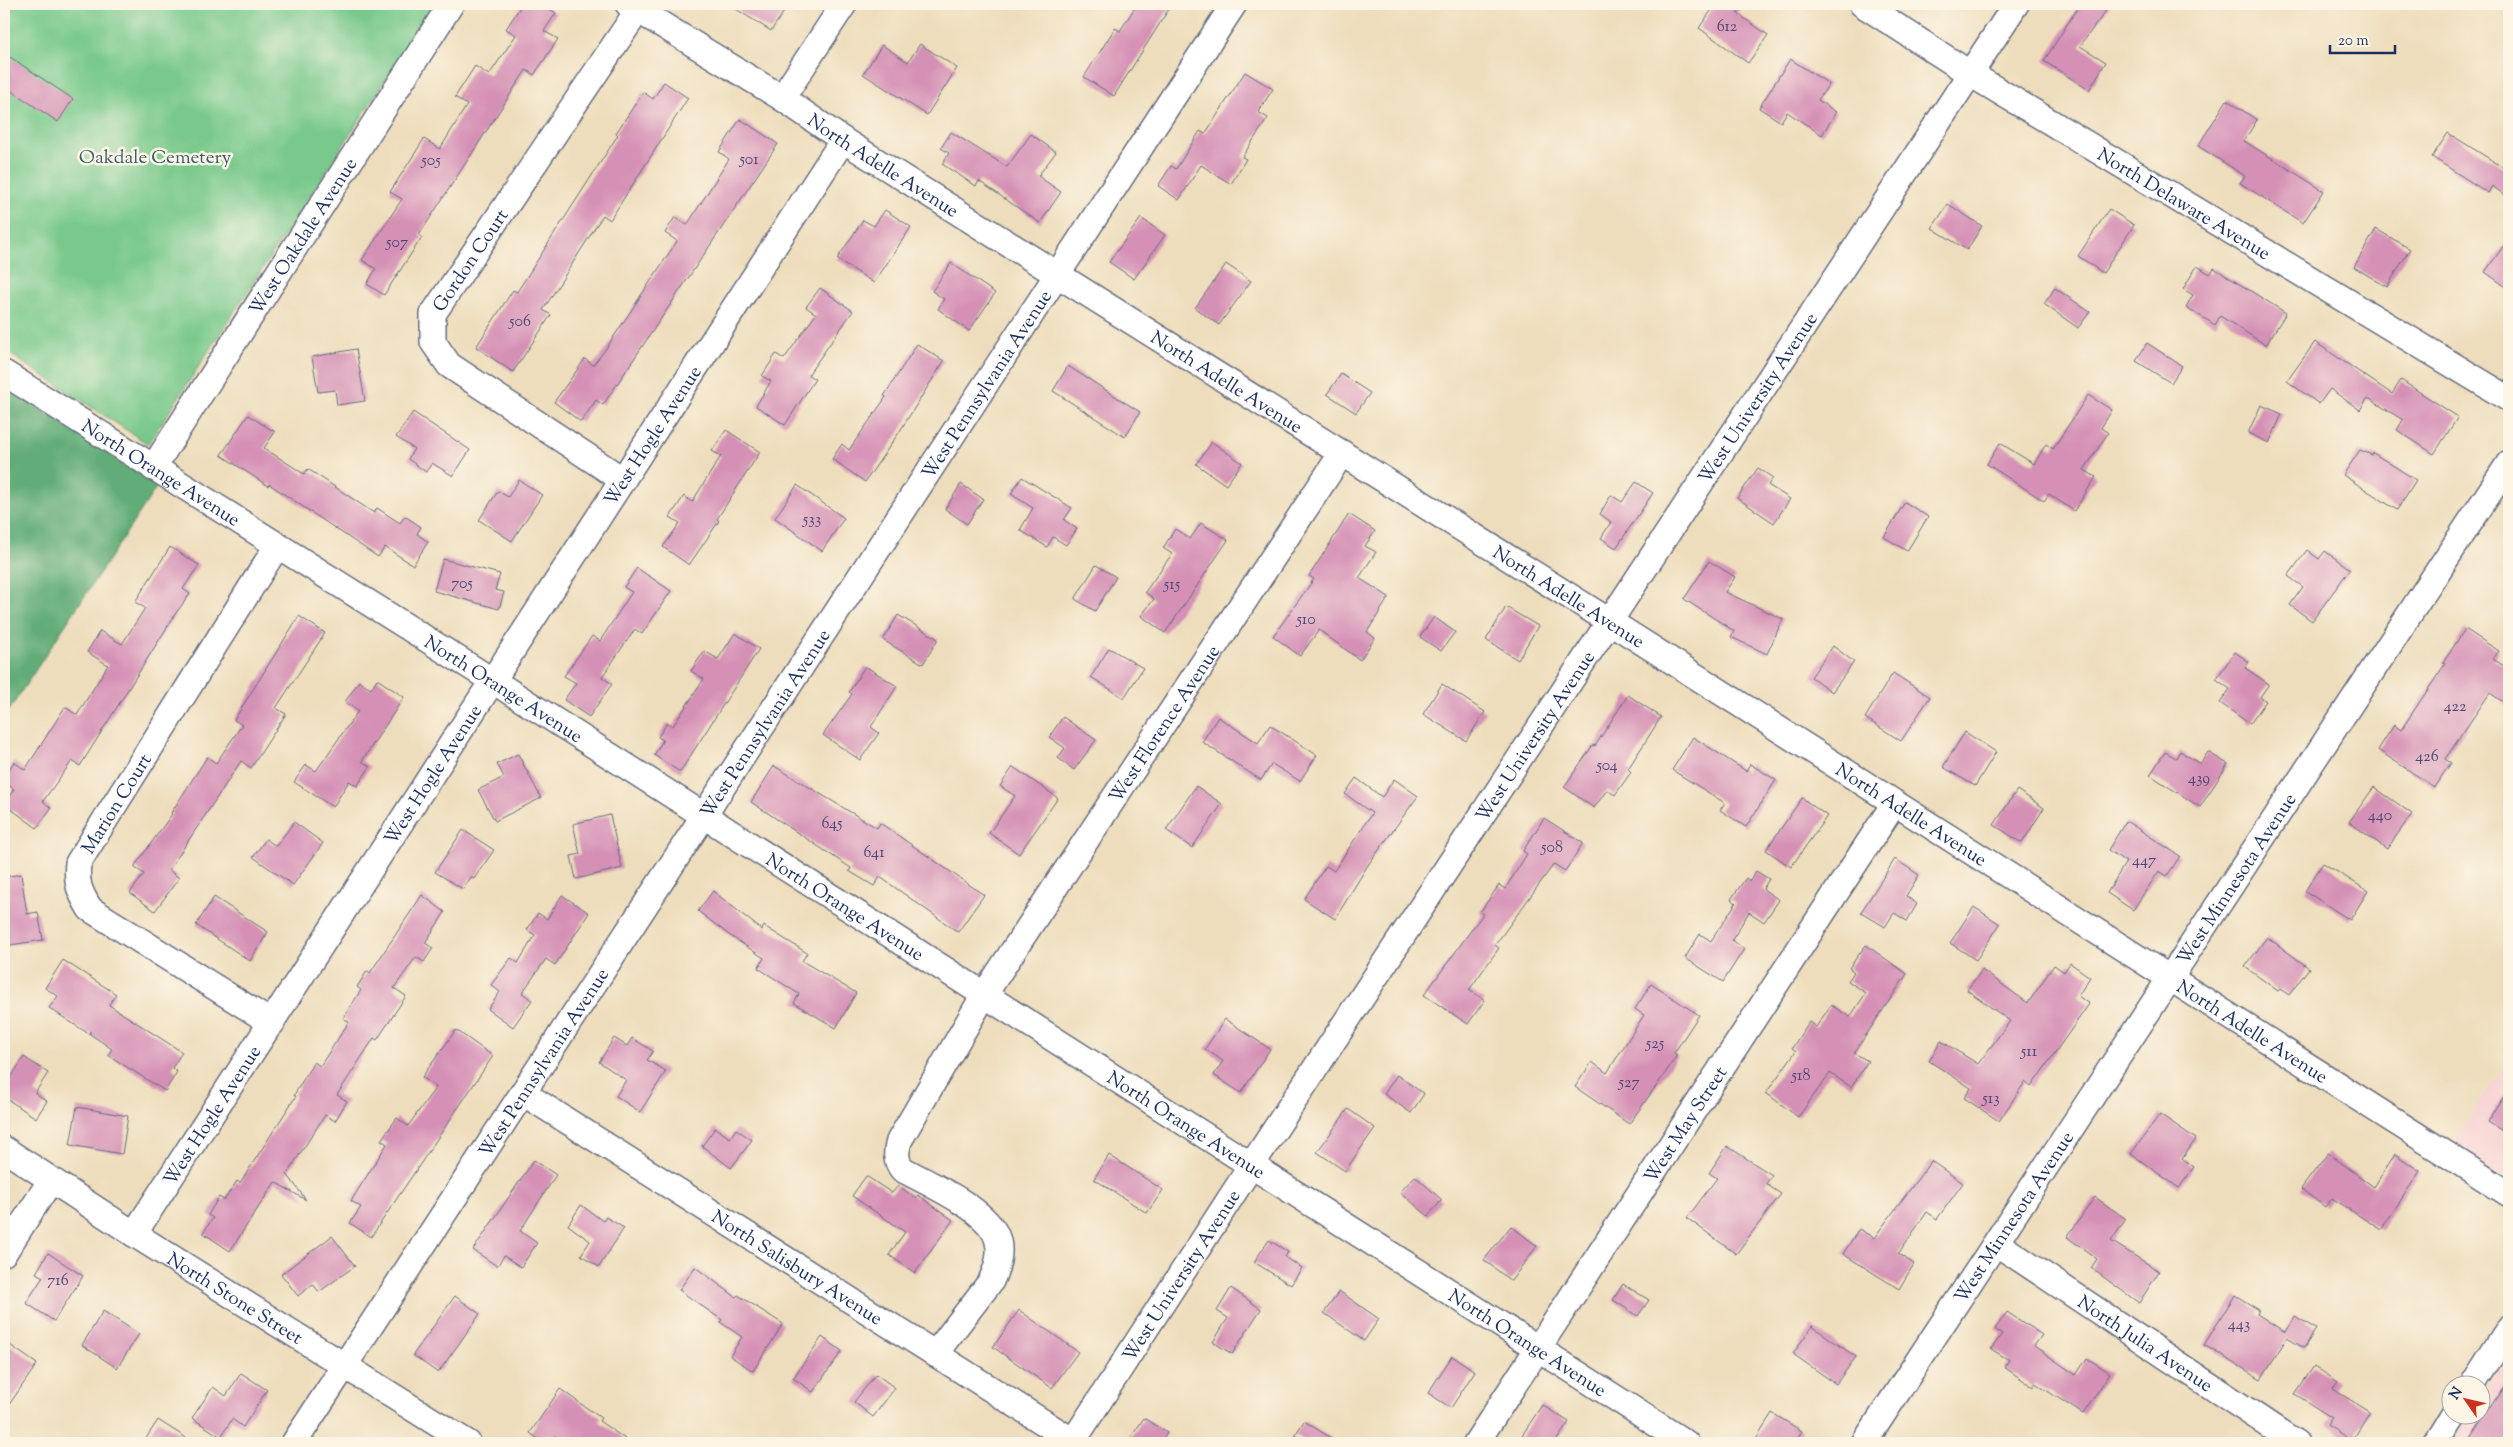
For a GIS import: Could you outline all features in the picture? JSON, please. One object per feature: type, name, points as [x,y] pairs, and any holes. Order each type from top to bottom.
[{"type":"street","name":"West Oakdale Avenue","points":[[153,468],[451,4]]},
{"type":"street","points":[[782,98],[844,4]]},
{"type":"street","name":"West Pennsylvania Avenue","points":[[294,1443],[1234,4]]},
{"type":"street","name":"North Delaware Avenue","points":[[1862,4],[1970,73],[2509,399]]},
{"type":"street","name":"West University Avenue","points":[[1072,1442],[1251,1166],[2016,4]]},
{"type":"street","name":"North Adelle Avenue","points":[[633,7],[782,98],[843,140],[1058,273],[2169,980],[2509,1194]]},
{"type":"street","name":"Gordon Court","points":[[623,480],[449,365],[433,342],[433,314],[633,7]]},
{"type":"street","name":"West Hogle Avenue","points":[[134,1234],[843,140]]},
{"type":"street","name":"North Orange Avenue","points":[[4,372],[153,468],[493,681],[1686,1443]]},
{"type":"street","name":"West Florence Avenue","points":[[935,1354],[991,1281],[998,1268],[999,1250],[995,1233],[982,1218],[956,1199],[902,1169],[897,1163],[896,1153],[899,1141],[984,995],[1342,453]]},
{"type":"street","name":"West Minnesota Avenue","points":[[1864,1443],[2509,463]]},
{"type":"street","name":"Marion Court","points":[[272,1023],[90,908],[81,895],[76,880],[78,863],[277,546]]},
{"type":"street","name":"West May Street","points":[[1476,1443],[1894,804]]},
{"type":"street","name":"North Salisbury Avenue","points":[[522,1093],[1072,1442]]},
{"type":"street","name":"North Stone Street","points":[[4,1149],[134,1234],[468,1443]]},
{"type":"street","points":[[4,1253],[51,1180]]},
{"type":"street","name":"North Julia Avenue","points":[[1996,1243],[2296,1443]]},
{"type":"street","points":[[2479,1374],[2509,1328]]},
{"type":"street","points":[[2436,1443],[2448,1424]]},
{"type":"shaded area","points":[[2509,1060],[2509,1181],[2452,1145]]},
{"type":"shaded area","points":[[2509,1352],[2509,1443],[2451,1443],[2463,1424],[2490,1424],[2490,1383]]},
{"type":"green space","name":"Oakdale Cemetery","points":[[4,4],[435,4],[148,444],[4,350]]},
{"type":"green space","points":[[4,386],[158,485],[4,718]]},
{"type":"building","points":[[522,4],[541,4],[556,13],[544,31],[558,39],[534,75],[526,70],[419,235],[422,237],[384,295],[367,284],[376,269],[362,260],[402,199],[390,192],[424,139],[440,149],[467,105],[455,97],[475,66],[489,75],[516,35],[506,29]]},
{"type":"building","points":[[728,4],[789,4],[771,31]]},
{"type":"building","points":[[1137,4],[1172,4],[1114,96],[1084,77],[1115,28],[1120,31]]},
{"type":"building","points":[[1716,4],[1743,4],[1737,13],[1768,35],[1748,63],[1699,28]]},
{"type":"building","points":[[2080,4],[2111,4],[2080,46],[2106,62],[2089,90],[2044,61]]},
{"type":"building","points":[[920,44],[957,68],[927,115],[863,74],[882,45],[908,62]]},
{"type":"building","points":[[4,53],[73,99],[58,122],[4,86]]},
{"type":"building","points":[[1790,59],[1829,84],[1818,100],[1836,112],[1822,135],[1787,112],[1781,122],[1759,108]]},
{"type":"building","points":[[1245,72],[1273,89],[1258,112],[1268,118],[1242,157],[1246,159],[1231,184],[1201,165],[1179,200],[1158,186],[1171,166],[1176,169],[1200,131],[1205,134]]},
{"type":"building","points":[[664,82],[688,98],[610,220],[603,215],[543,310],[551,315],[513,372],[476,347],[513,290],[517,292],[618,135],[616,133],[643,92],[653,99]]},
{"type":"building","points":[[2227,100],[2257,120],[2244,141],[2324,191],[2303,223],[2240,183],[2245,176],[2198,146]]},
{"type":"building","points":[[740,119],[778,144],[603,405],[596,400],[581,422],[554,402],[585,359],[593,365],[605,350],[677,241],[665,233],[675,217],[687,225],[729,159],[719,152]]},
{"type":"building","points":[[951,132],[1007,167],[1031,134],[1056,152],[1038,176],[1061,192],[1040,223],[979,181],[976,186],[942,164],[949,153],[941,148]]},
{"type":"building","points":[[2448,133],[2509,171],[2509,198],[2492,186],[2488,193],[2432,157]]},
{"type":"building","points":[[1948,204],[1982,226],[1967,250],[1932,228]]},
{"type":"building","points":[[2109,209],[2134,225],[2103,273],[2078,256]]},
{"type":"building","points":[[885,210],[911,227],[874,283],[837,259],[863,220],[874,226]]},
{"type":"building","points":[[1141,218],[1165,235],[1134,279],[1109,262]]},
{"type":"building","points":[[2376,229],[2410,249],[2387,287],[2354,267]]},
{"type":"building","points":[[2509,238],[2509,289],[2485,272]]},
{"type":"building","points":[[951,263],[995,293],[969,331],[938,309],[944,299],[932,291]]},
{"type":"building","points":[[1226,264],[1251,281],[1219,325],[1195,308]]},
{"type":"building","points":[[2197,266],[2210,274],[2214,268],[2286,313],[2266,345],[2220,316],[2215,325],[2186,307],[2193,295],[2183,289]]},
{"type":"building","points":[[820,288],[853,311],[808,375],[815,379],[785,425],[756,406],[771,381],[762,376],[776,354],[784,359],[816,314],[806,307]]},
{"type":"building","points":[[2055,288],[2090,312],[2078,328],[2044,304]]},
{"type":"building","points":[[2315,342],[2392,394],[2401,380],[2458,417],[2434,454],[2397,430],[2403,420],[2368,398],[2360,410],[2330,389],[2319,404],[2287,381]]},
{"type":"building","points":[[2147,343],[2182,366],[2171,383],[2136,361]]},
{"type":"building","points":[[917,344],[944,361],[865,482],[832,459],[842,444],[849,450],[886,397],[884,396]]},
{"type":"building","points":[[356,349],[365,401],[337,405],[335,390],[318,392],[312,357]]},
{"type":"building","points":[[1068,366],[1140,412],[1125,437],[1053,391]]},
{"type":"building","points":[[1341,374],[1370,393],[1356,413],[1327,394]]},
{"type":"building","points":[[2088,395],[2112,410],[2101,428],[2108,433],[2084,470],[2096,477],[2074,511],[2049,494],[2044,501],[1987,464],[2000,443],[2034,464],[2046,444],[2053,449]]},
{"type":"building","points":[[2261,405],[2282,414],[2269,443],[2248,433]]},
{"type":"building","points":[[413,412],[470,450],[453,476],[432,463],[426,472],[408,459],[414,449],[396,437]]},
{"type":"building","points":[[248,415],[275,432],[264,448],[304,474],[308,469],[374,513],[377,508],[400,523],[405,516],[421,527],[417,534],[428,542],[413,565],[385,547],[378,557],[269,484],[268,486],[221,455]]},
{"type":"building","points":[[726,430],[760,452],[717,519],[719,521],[689,565],[663,547],[680,523],[670,517],[684,496],[692,502],[721,456],[712,451]]},
{"type":"building","points":[[1212,442],[1242,463],[1226,485],[1196,464]]},
{"type":"building","points":[[2360,450],[2372,455],[2373,453],[2416,480],[2397,510],[2343,475]]},
{"type":"building","points":[[1758,468],[1773,478],[1768,485],[1790,499],[1774,523],[1737,498]]},
{"type":"building","points":[[1022,477],[1072,508],[1064,520],[1077,529],[1066,545],[1053,537],[1047,547],[1020,530],[1033,508],[1011,494]]},
{"type":"building","points":[[519,480],[542,495],[512,541],[479,520],[498,491],[508,497]]},
{"type":"building","points":[[1636,482],[1653,493],[1616,548],[1601,538],[1611,522],[1600,514],[1611,495],[1622,502]]},
{"type":"building","points":[[961,484],[983,499],[967,524],[945,509]]},
{"type":"building","points":[[797,485],[844,518],[822,551],[775,518]]},
{"type":"building","points":[[1905,502],[1928,517],[1907,551],[1884,537]]},
{"type":"building","points":[[1349,514],[1375,531],[1365,546],[1376,552],[1359,578],[1389,597],[1367,632],[1375,638],[1360,660],[1319,630],[1300,656],[1273,636],[1314,579],[1309,576]]},
{"type":"building","points":[[1201,523],[1228,540],[1165,633],[1141,616],[1154,599],[1145,592],[1172,554],[1163,548],[1175,529],[1190,539]]},
{"type":"building","points":[[170,547],[199,565],[183,589],[190,594],[176,613],[80,766],[72,761],[43,801],[51,808],[37,828],[4,804],[14,789],[4,782],[4,777],[14,762],[25,770],[65,707],[77,715],[108,665],[87,652],[100,631],[122,644],[145,608],[135,602]]},
{"type":"building","points":[[2307,550],[2319,559],[2325,551],[2350,569],[2312,621],[2290,605],[2303,587],[2288,576]]},
{"type":"building","points":[[443,559],[500,574],[495,590],[504,592],[499,609],[434,591]]},
{"type":"building","points":[[1709,561],[1735,577],[1725,592],[1783,619],[1767,654],[1731,637],[1734,631],[1684,599]]},
{"type":"building","points":[[1096,565],[1116,577],[1095,611],[1075,599]]},
{"type":"building","points":[[637,568],[671,591],[642,634],[635,629],[602,677],[612,684],[589,717],[564,700],[576,683],[564,676],[592,636],[600,641],[632,592],[624,587]]},
{"type":"building","points":[[1506,607],[1538,626],[1518,660],[1486,640]]},
{"type":"building","points":[[898,615],[938,639],[923,664],[883,640]]},
{"type":"building","points":[[299,616],[325,633],[276,708],[286,714],[251,768],[241,761],[169,870],[179,878],[155,911],[130,893],[144,874],[134,867],[172,814],[207,757],[216,763],[242,725],[234,720]]},
{"type":"building","points":[[1434,617],[1455,632],[1441,651],[1420,637]]},
{"type":"building","points":[[2465,629],[2499,651],[2493,659],[2509,669],[2509,706],[2490,693],[2445,759],[2451,763],[2434,787],[2378,750],[2394,725],[2401,730],[2445,664],[2443,663]]},
{"type":"building","points":[[735,633],[759,649],[680,772],[654,755],[663,740],[658,737],[667,723],[673,726],[704,679],[691,671],[704,651],[718,659]]},
{"type":"building","points":[[1833,646],[1854,662],[1832,692],[1811,677]]},
{"type":"building","points":[[1109,648],[1143,668],[1124,698],[1091,677]]},
{"type":"building","points":[[2235,652],[2249,662],[2245,668],[2269,684],[2260,697],[2266,701],[2250,724],[2220,703],[2230,689],[2216,679]]},
{"type":"building","points":[[865,666],[897,686],[871,727],[879,733],[860,760],[823,735],[852,694],[849,692]]},
{"type":"building","points":[[1893,673],[1930,697],[1901,741],[1865,718]]},
{"type":"building","points":[[377,679],[404,697],[362,761],[370,767],[357,786],[349,781],[333,807],[294,782],[306,765],[316,771],[358,711],[345,702],[359,681],[371,689]]},
{"type":"building","points":[[1442,684],[1485,712],[1466,741],[1423,714]]},
{"type":"building","points":[[1628,695],[1661,717],[1628,769],[1631,772],[1615,795],[1607,790],[1594,808],[1564,787],[1593,745],[1595,746]]},
{"type":"building","points":[[1063,717],[1096,740],[1074,770],[1058,758],[1065,748],[1049,737]]},
{"type":"building","points":[[1218,717],[1258,743],[1270,725],[1317,755],[1300,781],[1272,764],[1261,780],[1202,742]]},
{"type":"building","points":[[1965,732],[1996,752],[1975,786],[1943,767]]},
{"type":"building","points":[[1693,737],[1746,771],[1750,764],[1776,780],[1746,827],[1720,810],[1725,803],[1672,770]]},
{"type":"building","points":[[2180,751],[2200,764],[2208,752],[2228,764],[2200,807],[2150,775],[2165,752],[2176,758]]},
{"type":"building","points":[[518,754],[541,798],[495,821],[478,790],[504,777],[497,764]]},
{"type":"building","points":[[774,766],[877,828],[880,823],[984,895],[958,932],[880,877],[874,886],[849,871],[851,868],[751,802]]},
{"type":"building","points":[[1013,767],[1058,798],[1019,854],[989,833],[1015,796],[1000,786]]},
{"type":"building","points":[[1356,778],[1382,797],[1394,779],[1418,796],[1368,865],[1335,919],[1304,899],[1326,866],[1334,871],[1372,813],[1345,794]]},
{"type":"building","points":[[1196,786],[1222,804],[1192,848],[1166,830]]},
{"type":"building","points":[[2374,787],[2412,814],[2387,849],[2349,822]]},
{"type":"building","points":[[2017,790],[2044,808],[2022,843],[1994,825]]},
{"type":"building","points":[[1802,798],[1827,816],[1791,867],[1766,850]]},
{"type":"building","points":[[610,815],[622,868],[576,879],[571,856],[580,854],[573,824]]},
{"type":"building","points":[[1544,818],[1583,843],[1565,871],[1554,864],[1495,945],[1499,948],[1469,990],[1485,1000],[1468,1024],[1424,995],[1483,914],[1480,912],[1499,885],[1505,889],[1527,854],[1523,851]]},
{"type":"building","points":[[2126,821],[2180,856],[2167,876],[2159,871],[2133,910],[2107,893],[2126,862],[2108,850]]},
{"type":"building","points":[[294,822],[323,843],[293,885],[253,857],[266,839],[276,846]]},
{"type":"building","points":[[463,830],[494,850],[474,879],[471,877],[463,889],[435,872]]},
{"type":"building","points":[[1895,859],[1919,875],[1906,896],[1917,904],[1907,921],[1894,913],[1885,927],[1861,912]]},
{"type":"building","points":[[2323,863],[2368,891],[2350,920],[2305,891]]},
{"type":"building","points":[[1756,871],[1769,879],[1763,889],[1779,900],[1764,922],[1749,912],[1732,940],[1744,949],[1723,982],[1685,958],[1700,934],[1711,941],[1736,903],[1731,899],[1746,878],[1750,881]]},
{"type":"building","points":[[21,874],[27,914],[38,912],[43,940],[4,946],[4,877]]},
{"type":"building","points":[[713,891],[762,930],[764,926],[807,953],[802,961],[856,993],[836,1028],[794,1003],[799,994],[758,968],[764,958],[729,935],[698,911]]},
{"type":"building","points":[[422,895],[445,912],[425,943],[433,948],[424,962],[416,957],[394,988],[406,996],[377,1040],[374,1038],[337,1095],[347,1101],[335,1121],[325,1115],[287,1174],[306,1200],[275,1182],[230,1251],[203,1233],[213,1218],[208,1215],[219,1197],[224,1200],[237,1181],[240,1183],[296,1096],[294,1095],[314,1062],[320,1066],[349,1022],[343,1018],[361,990],[357,987],[367,971],[370,973]]},
{"type":"building","points":[[562,895],[589,913],[555,965],[546,959],[522,993],[532,1000],[513,1027],[488,1009],[500,992],[491,985],[511,958],[518,963],[535,935],[527,930],[538,913],[547,919]]},
{"type":"building","points":[[214,897],[268,932],[250,961],[196,925]]},
{"type":"building","points":[[1974,907],[2000,924],[1976,960],[1950,943]]},
{"type":"building","points":[[2267,937],[2309,968],[2289,995],[2280,989],[2278,991],[2245,967]]},
{"type":"building","points":[[1866,945],[1907,974],[1854,1053],[1868,1061],[1851,1087],[1830,1073],[1798,1117],[1766,1093],[1796,1051],[1792,1048],[1809,1022],[1816,1027],[1831,1005],[1850,1017],[1866,993],[1848,981],[1854,972],[1849,968]]},
{"type":"building","points":[[63,960],[116,994],[109,1005],[182,1052],[172,1068],[177,1072],[165,1091],[108,1055],[112,1049],[90,1034],[90,1031],[89,1034],[49,1008],[58,996],[45,988]]},
{"type":"building","points":[[2070,963],[2090,977],[2078,996],[2089,1004],[2031,1087],[2025,1082],[1999,1121],[1964,1098],[1971,1088],[1929,1061],[1941,1041],[1978,1064],[2010,1021],[1967,990],[1982,970],[2028,1003],[2054,965],[2064,972]]},
{"type":"building","points":[[1651,984],[1699,1015],[1674,1053],[1677,1055],[1629,1124],[1575,1087],[1592,1062],[1607,1073],[1644,1015],[1635,1009]]},
{"type":"building","points":[[1225,1019],[1270,1049],[1241,1093],[1214,1075],[1223,1061],[1205,1049]]},
{"type":"building","points":[[456,1030],[493,1056],[371,1237],[350,1223],[361,1207],[351,1201],[387,1144],[381,1140],[397,1118],[408,1126],[436,1087],[422,1077]]},
{"type":"building","points":[[614,1038],[627,1046],[632,1038],[653,1051],[647,1060],[666,1071],[640,1112],[616,1096],[626,1080],[599,1062]]},
{"type":"building","points":[[24,1057],[48,1073],[35,1093],[47,1101],[36,1118],[4,1097],[4,1088]]},
{"type":"building","points":[[1397,1075],[1424,1094],[1411,1113],[1384,1094]]},
{"type":"building","points":[[2509,1088],[2509,1135],[2488,1122]]},
{"type":"building","points":[[77,1107],[128,1116],[122,1154],[70,1145]]},
{"type":"building","points":[[1348,1109],[1375,1128],[1345,1171],[1317,1152]]},
{"type":"building","points":[[2160,1114],[2196,1139],[2182,1159],[2194,1167],[2179,1188],[2131,1154]]},
{"type":"building","points":[[715,1128],[730,1138],[736,1129],[752,1140],[731,1168],[702,1146]]},
{"type":"building","points":[[1727,1146],[1772,1175],[1766,1184],[1781,1194],[1736,1254],[1687,1218],[1717,1178],[1709,1173]]},
{"type":"building","points":[[2328,1153],[2374,1187],[2395,1154],[2420,1171],[2381,1230],[2332,1198],[2325,1207],[2301,1189]]},
{"type":"building","points":[[1109,1155],[1163,1190],[1147,1213],[1094,1179]]},
{"type":"building","points":[[534,1160],[556,1175],[520,1231],[537,1243],[521,1267],[504,1256],[497,1266],[473,1250]]},
{"type":"building","points":[[1931,1161],[1963,1183],[1937,1219],[1927,1212],[1898,1254],[1914,1264],[1899,1289],[1843,1254],[1859,1229],[1874,1238]]},
{"type":"building","points":[[866,1176],[892,1193],[898,1186],[916,1198],[918,1195],[953,1220],[915,1273],[889,1255],[905,1232],[852,1196]]},
{"type":"building","points":[[1415,1176],[1442,1200],[1428,1216],[1400,1192]]},
{"type":"building","points":[[2095,1197],[2126,1219],[2111,1241],[2159,1271],[2139,1303],[2091,1268],[2097,1259],[2067,1237]]},
{"type":"building","points":[[581,1205],[603,1221],[606,1217],[624,1228],[599,1267],[581,1255],[590,1241],[568,1225]]},
{"type":"building","points":[[1511,1226],[1537,1246],[1511,1281],[1484,1260]]},
{"type":"building","points":[[332,1236],[355,1266],[319,1292],[313,1284],[298,1296],[281,1274]]},
{"type":"building","points":[[1269,1240],[1288,1252],[1285,1257],[1302,1268],[1291,1285],[1254,1262]]},
{"type":"building","points":[[48,1253],[83,1276],[54,1321],[26,1303],[43,1277],[36,1273]]},
{"type":"building","points":[[695,1267],[736,1297],[738,1295],[783,1324],[753,1371],[730,1356],[742,1337],[720,1322],[722,1320],[679,1290]]},
{"type":"building","points":[[1623,1284],[1649,1300],[1638,1316],[1613,1300]]},
{"type":"building","points":[[1231,1288],[1261,1309],[1232,1354],[1213,1342],[1228,1318],[1217,1311]]},
{"type":"building","points":[[1339,1291],[1379,1319],[1364,1341],[1324,1313]]},
{"type":"building","points":[[2235,1295],[2259,1310],[2257,1314],[2285,1332],[2295,1316],[2316,1329],[2304,1348],[2287,1338],[2261,1379],[2204,1345]]},
{"type":"building","points":[[455,1296],[480,1314],[438,1373],[413,1355]]},
{"type":"building","points":[[1019,1310],[1078,1352],[1052,1388],[993,1347]]},
{"type":"building","points":[[103,1311],[139,1334],[117,1368],[82,1345]]},
{"type":"building","points":[[2007,1312],[2042,1335],[2034,1346],[2076,1375],[2087,1358],[2110,1373],[2083,1414],[2035,1383],[2033,1387],[2004,1367],[2009,1360],[1991,1349],[2002,1334],[1995,1329]]},
{"type":"building","points":[[1812,1326],[1856,1357],[1836,1384],[1793,1354]]},
{"type":"building","points":[[822,1337],[842,1351],[813,1392],[793,1378]]},
{"type":"building","points":[[10,1345],[37,1364],[4,1412],[4,1354]]},
{"type":"building","points":[[1452,1356],[1475,1371],[1451,1408],[1428,1393]]},
{"type":"building","points":[[2314,1366],[2338,1382],[2333,1389],[2370,1412],[2352,1441],[2327,1425],[2332,1418],[2295,1394]]},
{"type":"building","points":[[241,1373],[267,1390],[243,1427],[232,1419],[221,1437],[192,1418],[213,1387],[226,1396]]},
{"type":"building","points":[[876,1374],[895,1388],[873,1417],[854,1402]]},
{"type":"building","points":[[2509,1380],[2509,1443],[2468,1443],[2480,1424],[2490,1424],[2490,1409]]},
{"type":"building","points":[[560,1389],[601,1418],[599,1421],[631,1443],[565,1443],[555,1436],[550,1443],[544,1443],[530,1433]]},
{"type":"building","points":[[1542,1405],[1569,1422],[1555,1443],[1517,1443]]},
{"type":"building","points":[[1772,1413],[1802,1431],[1794,1443],[1753,1443]]},
{"type":"building","points":[[1144,1418],[1167,1433],[1160,1443],[1127,1443]]},
{"type":"building","points":[[158,1420],[194,1443],[143,1443]]},
{"type":"building","points":[[1304,1421],[1339,1443],[1308,1443],[1295,1435]]}]
